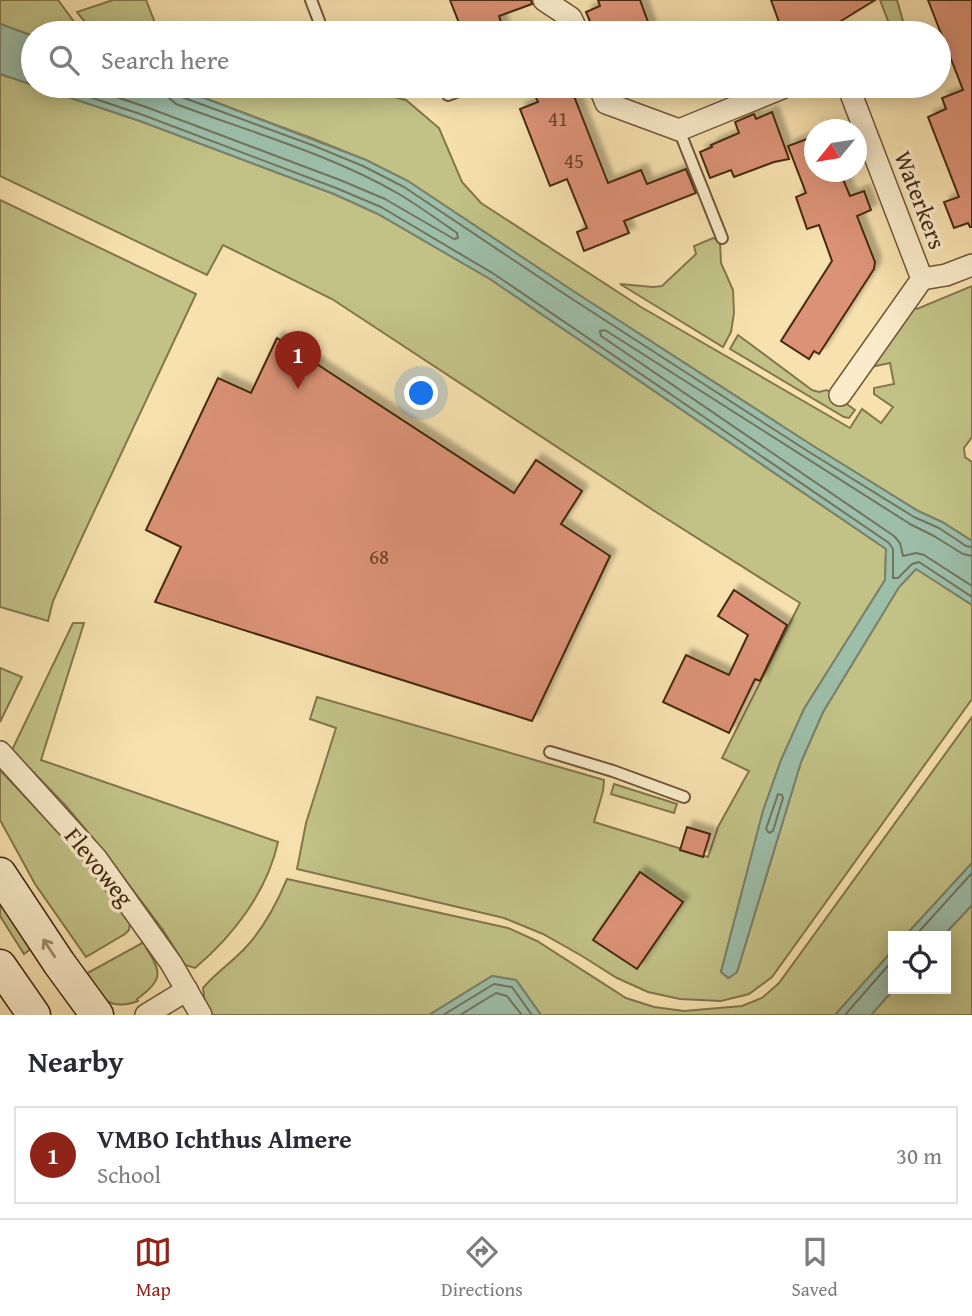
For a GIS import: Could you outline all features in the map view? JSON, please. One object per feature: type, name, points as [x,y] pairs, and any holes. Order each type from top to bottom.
[{"type":"main road","points":[[0,873],[97,1015]]},
{"type":"main road","points":[[0,966],[34,1015]]},
{"type":"street","points":[[544,0],[572,21]]},
{"type":"street","points":[[604,98],[606,103],[679,130],[758,98]]},
{"type":"street","name":"Waterkers","points":[[841,395],[922,279],[853,98]]},
{"type":"street","points":[[922,279],[946,275],[972,265]]},
{"type":"street","name":"Flevoweg","points":[[0,752],[96,858],[171,962],[201,1015]]},
{"type":"street","points":[[146,1015],[187,990]]},
{"type":"lane","points":[[311,0],[318,21]]},
{"type":"lane","points":[[679,130],[722,238]]},
{"type":"lane","points":[[550,752],[684,797]]},
{"type":"green space","points":[[0,0],[58,0],[74,21],[21,21],[21,32],[0,24]]},
{"type":"green space","points":[[113,0],[146,0],[154,21],[85,21],[77,12]]},
{"type":"green space","points":[[880,0],[897,0],[903,21],[888,21]]},
{"type":"green space","points":[[0,74],[21,81],[21,98],[71,98],[334,194],[378,214],[490,279],[886,549],[885,580],[804,709],[781,760],[763,811],[721,972],[728,978],[737,972],[801,762],[823,712],[899,587],[917,568],[972,605],[972,699],[772,977],[749,994],[721,1001],[680,999],[648,992],[617,978],[543,934],[504,918],[297,869],[306,823],[336,728],[310,719],[317,697],[604,780],[594,822],[708,857],[718,827],[749,771],[722,758],[800,603],[656,512],[332,299],[223,245],[207,275],[0,176]]},
{"type":"green space","points":[[205,98],[406,100],[439,128],[462,182],[481,203],[641,307],[850,428],[862,409],[881,423],[893,407],[874,394],[874,388],[894,384],[890,363],[871,367],[910,305],[917,309],[972,286],[972,437],[964,448],[965,457],[972,462],[972,541],[810,444],[408,181],[314,139]]},
{"type":"green space","points":[[0,200],[196,294],[53,601],[48,621],[0,607]]},
{"type":"green space","points":[[713,238],[720,241],[721,263],[733,290],[731,332],[723,347],[620,284],[662,286],[696,254],[694,246]]},
{"type":"green space","points":[[738,335],[812,390],[827,390],[855,410],[849,418],[844,417],[730,349]]},
{"type":"green space","points":[[73,623],[84,623],[41,760],[278,842],[266,878],[247,912],[195,968],[185,965],[163,930],[102,849],[66,806],[12,750]]},
{"type":"green space","points":[[0,668],[22,677],[0,722]]},
{"type":"green space","points":[[972,717],[972,863],[910,931],[888,931],[888,956],[835,1015],[541,1015],[516,980],[492,976],[429,1015],[210,1015],[203,988],[253,938],[270,914],[287,879],[508,928],[537,941],[626,998],[654,1007],[684,1011],[742,1006],[762,998],[779,983]]},
{"type":"green space","points":[[0,770],[76,851],[130,923],[125,934],[86,957],[35,884],[0,820]]},
{"type":"green space","points":[[614,784],[677,804],[674,813],[611,794]]},
{"type":"green space","points":[[0,888],[37,944],[24,954],[0,916]]},
{"type":"green space","points":[[972,905],[972,1015],[871,1015],[890,994],[951,994],[951,931],[948,931]]},
{"type":"green space","points":[[142,943],[147,945],[157,976],[138,1001],[120,1005],[105,1000],[82,976]]},
{"type":"water","points":[[0,24],[21,32],[21,81],[0,74]]},
{"type":"water","points":[[71,98],[204,98],[366,160],[408,181],[810,444],[972,541],[972,605],[916,569],[899,587],[823,712],[801,762],[737,972],[729,978],[721,972],[763,811],[781,760],[804,709],[885,580],[886,549],[490,279],[378,214],[334,194]]},
{"type":"water","points":[[972,863],[972,905],[948,931],[910,931]]},
{"type":"water","points":[[888,956],[890,994],[871,1015],[835,1015]]},
{"type":"water","points":[[492,976],[516,980],[541,1015],[429,1015]]},
{"type":"building","points":[[450,0],[531,0],[532,4],[499,16],[501,21],[458,21]]},
{"type":"building","points":[[598,0],[640,0],[648,21],[590,21],[586,12],[600,6]]},
{"type":"building","points":[[771,0],[875,0],[841,21],[779,21]]},
{"type":"building","points":[[928,0],[972,0],[972,227],[968,223],[954,228],[944,202],[959,197],[928,117],[946,109],[942,98],[951,98],[951,95],[963,90],[951,59],[951,21],[936,21]]},
{"type":"building","points":[[536,98],[575,98],[608,183],[641,170],[647,184],[686,169],[696,193],[624,221],[629,233],[584,251],[577,232],[587,228],[567,179],[550,186],[520,109],[538,102]]},
{"type":"building","points":[[772,112],[789,159],[734,177],[731,170],[710,178],[700,152],[739,133],[735,122],[754,114],[756,119]]},
{"type":"building","points":[[804,140],[804,182],[844,182],[850,196],[864,191],[871,210],[857,216],[875,262],[874,269],[819,354],[814,351],[809,359],[781,341],[832,261],[819,225],[807,229],[796,197],[806,193],[788,146]]},
{"type":"building","points":[[277,338],[514,493],[536,460],[582,491],[561,524],[610,556],[532,721],[155,602],[181,547],[146,530],[218,378],[251,393]]},
{"type":"building","points":[[734,590],[787,625],[760,681],[755,679],[729,733],[663,702],[686,655],[729,675],[748,635],[718,616]]},
{"type":"building","points":[[687,827],[710,834],[703,857],[680,850]]},
{"type":"building","points":[[640,872],[683,902],[637,969],[593,940]]},
{"type":"place","name":"VMBO Ichthus Almere","points":[[298,389]]}]
